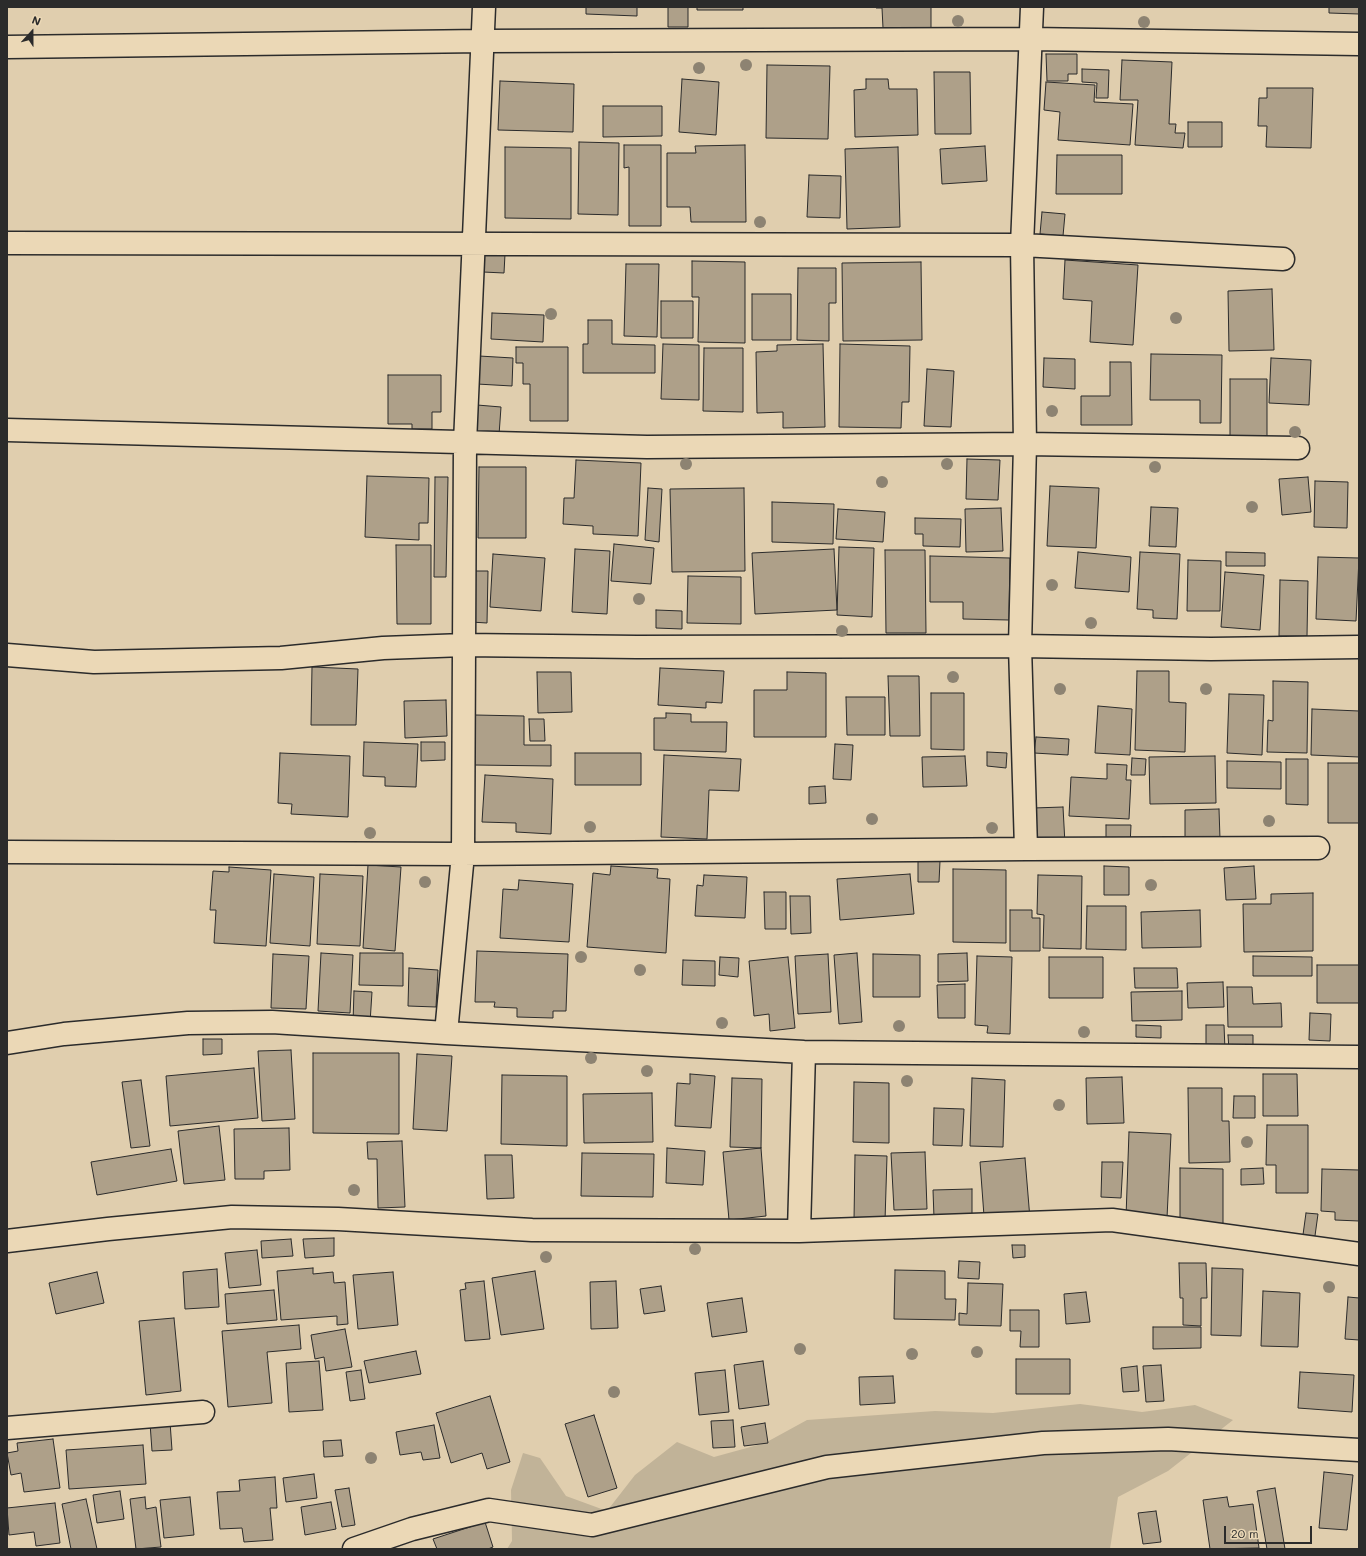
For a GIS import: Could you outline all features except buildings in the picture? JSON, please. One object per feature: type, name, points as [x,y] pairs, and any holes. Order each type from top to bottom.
[{"type":"street","points":[[446,1033],[463,854],[465,443],[484,7]]},
{"type":"street","points":[[1026,849],[1020,646],[1025,444],[1022,245],[1032,7]]},
{"type":"street","points":[[7,47],[483,41],[1031,39],[1359,44]]},
{"type":"street","points":[[7,243],[1022,245],[1283,259]]},
{"type":"street","points":[[7,430],[647,447],[1025,444],[1298,448]]},
{"type":"street","points":[[7,655],[94,662],[281,658],[383,648],[464,645],[637,647],[1020,646],[1211,649],[1359,647]]},
{"type":"street","points":[[7,852],[463,854],[1318,848]]},
{"type":"street","points":[[7,1044],[64,1034],[188,1023],[272,1022],[804,1052],[1359,1056]]},
{"type":"street","points":[[799,1231],[804,1052]]},
{"type":"street","points":[[7,1241],[108,1229],[232,1217],[338,1219],[532,1230],[799,1231],[1112,1220],[1359,1254]]},
{"type":"street","points":[[7,1428],[203,1412]]},
{"type":"street","points":[[354,1549],[412,1529],[489,1510],[592,1525],[827,1467],[1043,1443],[1168,1439],[1359,1450]]},
{"type":"shaded area","points":[[1080,1404],[1142,1412],[1195,1405],[1233,1420],[1168,1471],[1118,1497],[1110,1549],[507,1549],[512,1541],[511,1490],[523,1453],[540,1458],[566,1496],[607,1511],[635,1475],[677,1442],[714,1457],[765,1443],[807,1420],[935,1411],[993,1413]]}]
